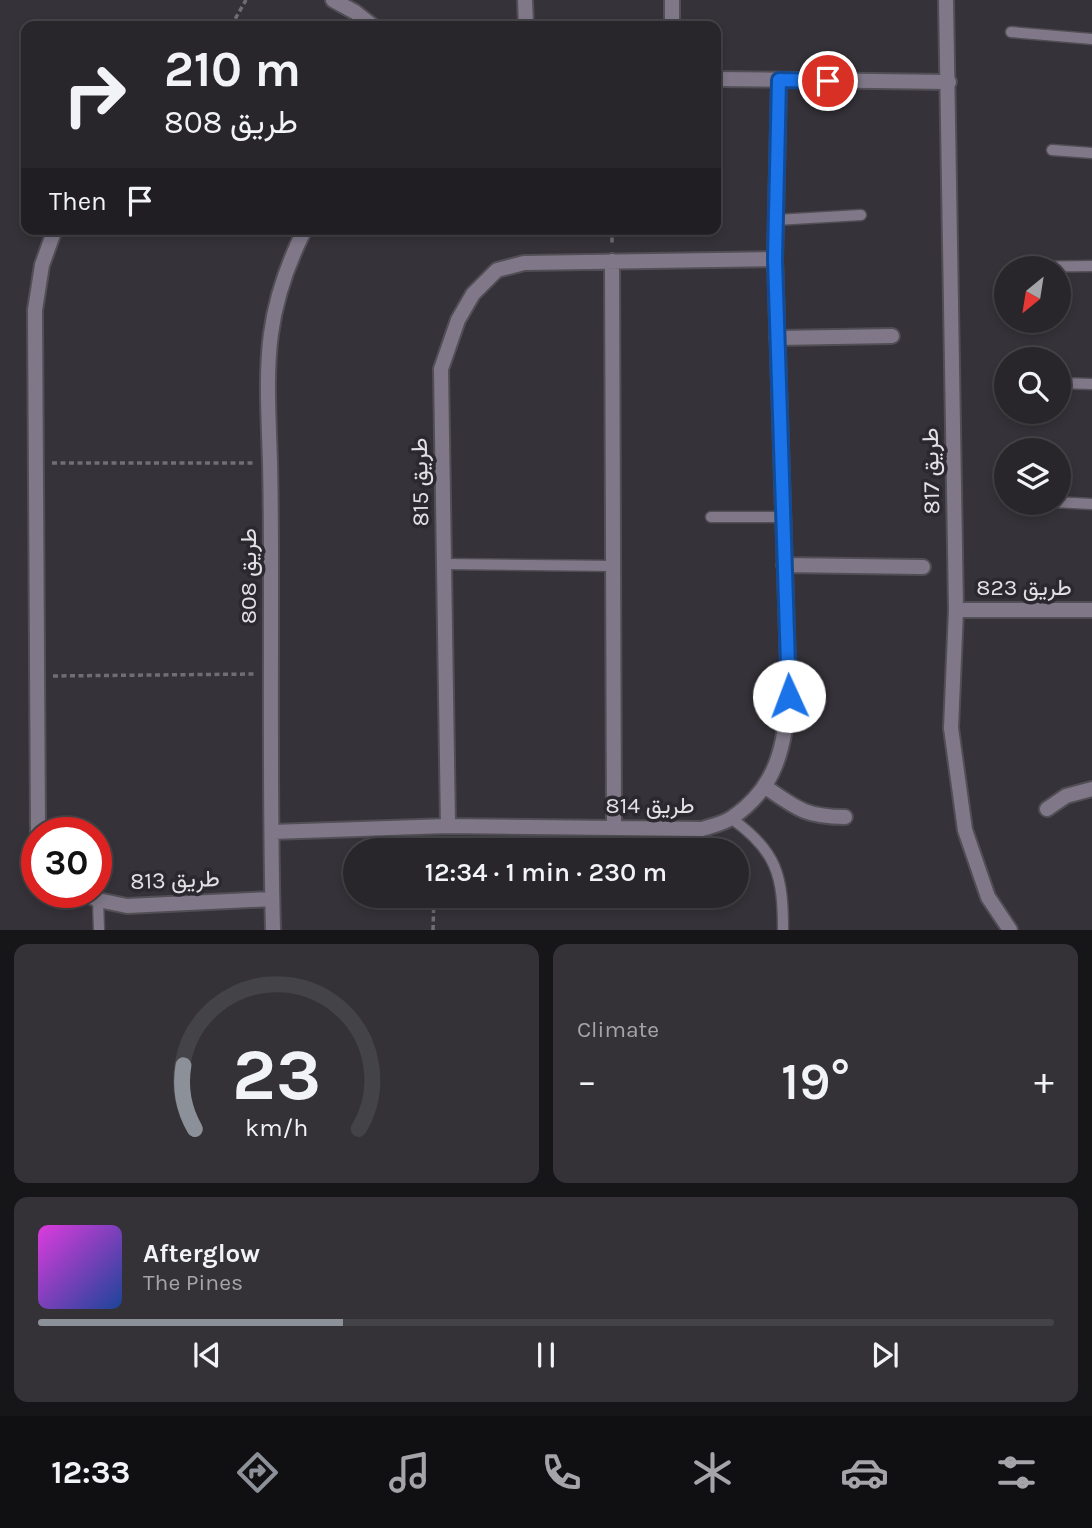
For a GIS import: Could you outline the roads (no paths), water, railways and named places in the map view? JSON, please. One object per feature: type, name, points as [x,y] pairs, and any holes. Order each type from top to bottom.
[{"type":"street","points":[[333,0],[367,21]]},
{"type":"street","points":[[525,0],[526,21]]},
{"type":"street","points":[[671,0],[672,21]]},
{"type":"street","name":"طريق 817","points":[[946,0],[956,610],[951,728],[965,830],[988,897],[1010,929]]},
{"type":"street","points":[[721,79],[949,82]]},
{"type":"street","name":"طريق 814","points":[[272,832],[448,826],[702,829],[732,819],[756,798],[773,772],[784,742],[788,708],[775,259],[779,80]]},
{"type":"street","points":[[38,817],[35,310],[42,265],[53,235]]},
{"type":"street","name":"طريق 808","points":[[273,929],[270,463],[267,385],[269,340],[284,275],[302,235]]},
{"type":"street","name":"طريق 815","points":[[448,826],[441,369],[458,320],[473,294],[497,270],[524,262],[775,259]]},
{"type":"street","points":[[612,261],[614,827]]},
{"type":"street","points":[[777,338],[892,336]]},
{"type":"street","points":[[784,565],[923,567]]},
{"type":"street","name":"طريق 823","points":[[956,610],[1092,610]]},
{"type":"street","points":[[764,786],[811,815],[845,817]]},
{"type":"street","points":[[1047,809],[1066,796],[1092,789]]},
{"type":"street","name":"طريق 813","points":[[112,903],[127,905],[272,899]]},
{"type":"lane","points":[[1011,32],[1092,39]]},
{"type":"lane","points":[[1052,150],[1092,153]]},
{"type":"lane","points":[[776,220],[861,215]]},
{"type":"lane","points":[[1071,266],[1092,266]]},
{"type":"lane","points":[[1071,383],[1092,384]]},
{"type":"lane","points":[[1071,503],[1092,504]]},
{"type":"lane","points":[[711,517],[783,517]]},
{"type":"lane","points":[[444,564],[614,566]]},
{"type":"lane","points":[[732,819],[747,830],[770,857],[783,891],[783,929]]},
{"type":"lane","points":[[98,908],[99,929]]}]
